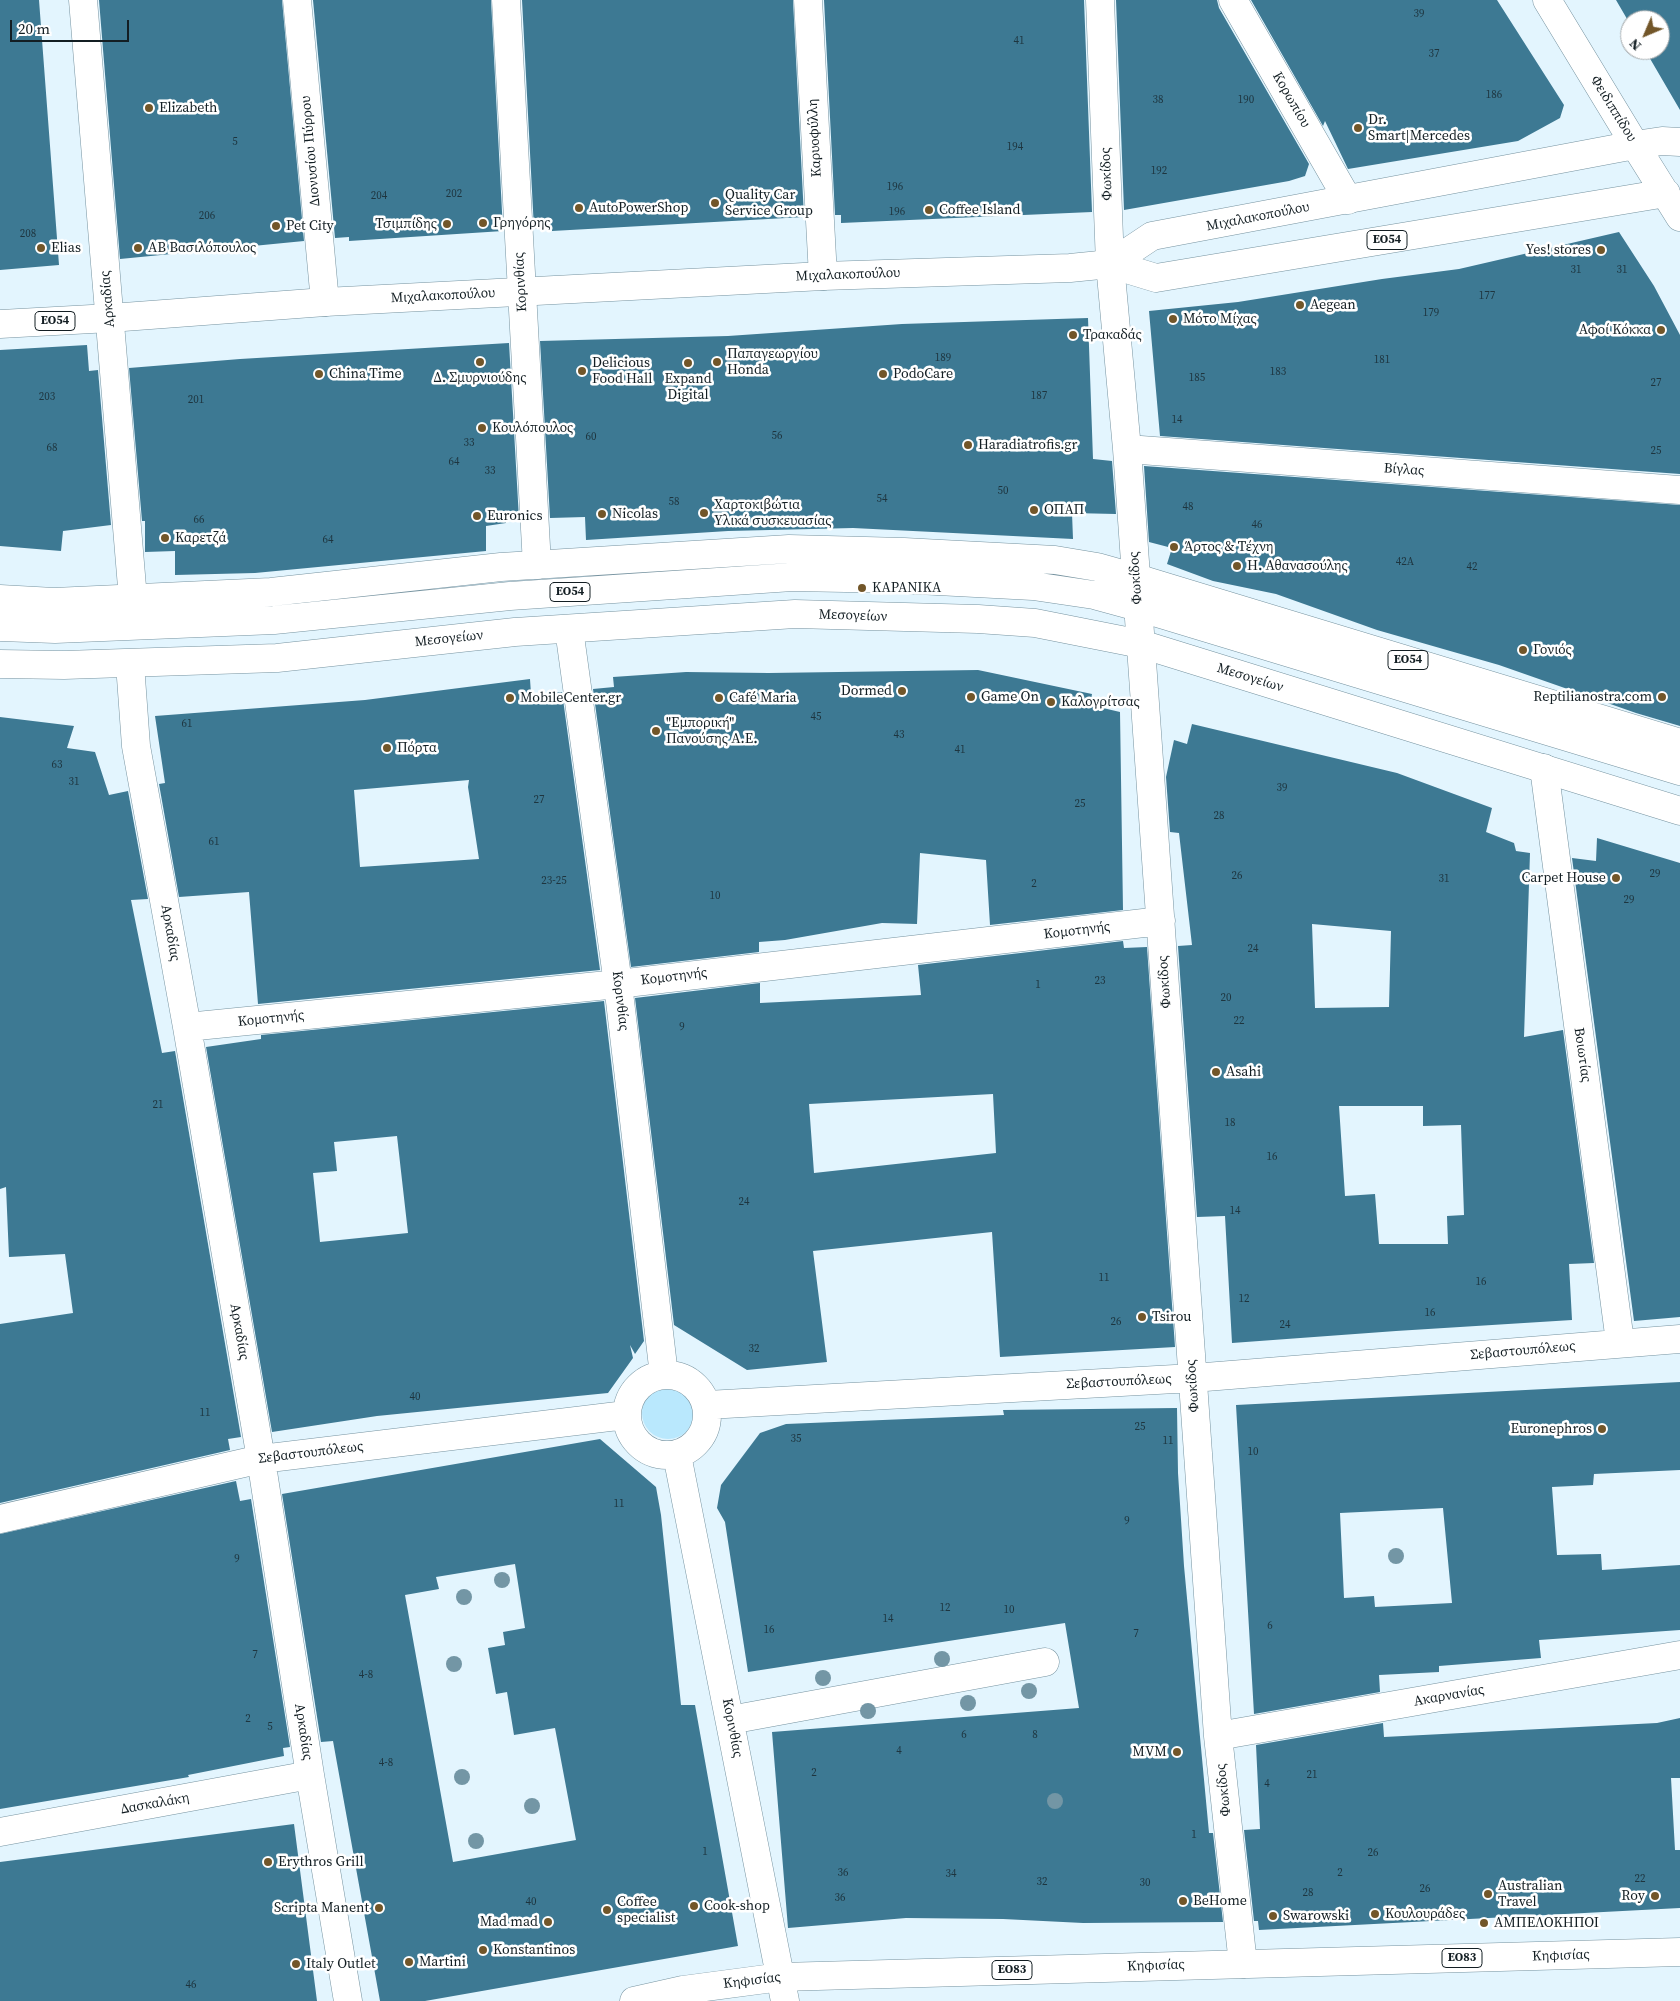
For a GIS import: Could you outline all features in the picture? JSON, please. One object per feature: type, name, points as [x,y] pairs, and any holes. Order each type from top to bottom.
[{"type":"street","name":"Αρκαδίας","points":[[83,0],[133,598]]},
{"type":"street","name":"Διονυσίου Πύρρου","points":[[297,0],[325,302]]},
{"type":"street","name":"Κορινθίας","points":[[506,0],[537,565]]},
{"type":"street","name":"Καρυοφύλλη","points":[[808,0],[823,276]]},
{"type":"street","name":"Φωκίδος","points":[[1100,0],[1110,264],[1127,449],[1218,1736],[1243,1964]]},
{"type":"street","name":"Κορωπίου","points":[[1233,0],[1348,200]]},
{"type":"street","name":"Φειδιππίδου","points":[[1547,0],[1680,216]]},
{"type":"street","name":"Μιχαλακοπούλου","points":[[0,324],[325,302],[823,276],[1070,268],[1110,264],[1152,236],[1635,145],[1662,141],[1680,142]]},
{"type":"street","name":"ΕΟ54","points":[[1110,264],[1156,278],[1666,193]]},
{"type":"street","name":"Βίγλας","points":[[1127,449],[1680,490]]},
{"type":"street","name":"ΕΟ54","points":[[0,599],[54,602],[271,592],[501,567],[789,548],[1055,560],[1136,578],[1680,743]]},
{"type":"street","name":"ΕΟ54","points":[[0,627],[55,630],[274,620],[510,596],[792,577],[899,579],[1033,586],[1094,595],[1138,607],[1680,771]]},
{"type":"street","name":"Μεσογείων","points":[[0,664],[64,666],[277,658],[515,632],[795,614],[978,619],[1035,623],[1141,644],[1680,811]]},
{"type":"street","name":"Κορινθίας","points":[[569,628],[618,984],[664,1375]]},
{"type":"street","name":"Αρκαδίας","points":[[130,664],[136,746],[187,1027],[261,1459],[310,1775],[348,2001]]},
{"type":"street","name":"Βοιωτίας","points":[[1544,768],[1620,1342]]},
{"type":"street","name":"Κομοτηνής","points":[[187,1027],[618,984],[1161,921]]},
{"type":"street","name":"Σεβαστουπόλεως","points":[[707,1405],[1193,1378],[1620,1342],[1680,1339]]},
{"type":"street","points":[[664,1375],[678,1376],[691,1382],[701,1392],[707,1405],[708,1418],[705,1430],[698,1442],[689,1450],[677,1455],[658,1455],[642,1447],[630,1433],[626,1415],[629,1399],[638,1387],[650,1378],[664,1375]]},
{"type":"street","name":"Σεβαστουπόλεως","points":[[0,1519],[261,1459],[626,1415]]},
{"type":"street","name":"Κορινθίας","points":[[677,1455],[783,1989]]},
{"type":"street","name":"Ακαρνανίας","points":[[1218,1736],[1680,1655]]},
{"type":"street","points":[[730,1720],[1045,1662]]},
{"type":"street","name":"Δασκαλάκη","points":[[0,1832],[310,1775]]},
{"type":"street","name":"Κηφισίας","points":[[634,2001],[683,1990],[783,1989],[1243,1964],[1680,1952]]},
{"type":"shaded area","points":[[663,1387],[673,1387],[687,1394],[694,1408],[694,1418],[687,1432],[673,1439],[663,1439],[653,1435],[646,1428],[642,1418],[642,1408],[646,1398],[653,1391]]},
{"type":"building","points":[[0,0],[39,0],[59,265],[0,270]]},
{"type":"building","points":[[99,0],[282,0],[304,241],[120,259]]},
{"type":"building","points":[[313,0],[491,0],[503,231],[349,241],[349,237],[335,238]]},
{"type":"building","points":[[522,0],[793,0],[804,217],[552,231],[552,228],[534,229]]},
{"type":"building","points":[[824,0],[1084,0],[1092,212],[841,223],[841,215],[835,215]]},
{"type":"building","points":[[1116,0],[1217,0],[1219,8],[1309,164],[1305,176],[1289,181],[1124,210]]},
{"type":"building","points":[[1251,0],[1497,0],[1564,105],[1560,118],[1518,141],[1348,169],[1325,121],[1323,126]]},
{"type":"building","points":[[1616,0],[1680,0],[1680,110],[1651,60],[1670,60],[1670,10],[1622,10]]},
{"type":"building","points":[[1619,232],[1654,286],[1680,335],[1680,474],[1160,436],[1149,311],[1238,302],[1459,269]]},
{"type":"building","points":[[1088,318],[1093,459],[1112,461],[1116,514],[1072,513],[1073,539],[853,528],[728,531],[586,540],[585,517],[550,518],[540,341],[728,336],[902,324]]},
{"type":"building","points":[[509,343],[519,519],[506,519],[506,523],[486,526],[486,551],[255,573],[175,575],[175,551],[145,552],[145,521],[142,521],[129,368],[240,359]]},
{"type":"building","points":[[87,345],[89,371],[98,370],[111,525],[63,531],[61,551],[0,546],[0,350]]},
{"type":"building","points":[[1144,466],[1680,505],[1680,726],[1636,713],[1499,665],[1377,630],[1276,594],[1213,581],[1167,564],[1172,548],[1149,542]]},
{"type":"building","points":[[978,670],[1092,694],[1090,705],[1120,712],[1123,910],[990,925],[986,860],[920,853],[917,924],[882,923],[785,940],[759,942],[759,952],[631,967],[593,689],[614,687],[613,677],[686,672],[769,673]]},
{"type":"building","points":[[530,679],[531,694],[562,692],[600,970],[258,1004],[249,892],[179,897],[159,784],[165,783],[155,716],[365,700]],"holes":[[[469,780],[468,787],[479,859],[360,867],[354,790]]]},
{"type":"building","points":[[0,717],[74,726],[67,748],[95,752],[109,795],[128,791],[148,899],[131,900],[162,1053],[175,1051],[241,1437],[228,1439],[230,1450],[0,1503],[0,1324],[73,1313],[65,1254],[9,1257],[6,1187],[0,1189]]},
{"type":"building","points":[[1192,724],[1397,773],[1492,808],[1486,832],[1514,843],[1516,851],[1530,853],[1524,1037],[1563,1030],[1594,1263],[1569,1264],[1572,1320],[1232,1343],[1225,1216],[1197,1217],[1178,946],[1192,945],[1179,833],[1170,832],[1166,777],[1174,740],[1187,744]],"holes":[[[1312,924],[1391,931],[1389,1007],[1315,1008]],[[1339,1106],[1423,1106],[1423,1126],[1461,1125],[1464,1215],[1447,1216],[1448,1244],[1379,1244],[1375,1194],[1345,1196]]]},
{"type":"building","points":[[1597,838],[1680,863],[1680,1317],[1634,1321],[1572,858],[1596,861]]},
{"type":"building","points":[[1123,941],[1124,948],[1147,947],[1175,1347],[1000,1357],[992,1232],[813,1251],[827,1362],[747,1370],[674,1325],[635,998],[760,983],[760,1003],[921,995],[918,965]],"holes":[[[993,1094],[996,1153],[814,1173],[809,1104]]]},
{"type":"building","points":[[604,1001],[644,1341],[635,1354],[630,1345],[633,1358],[608,1393],[377,1416],[272,1432],[206,1047],[261,1039],[261,1035]],"holes":[[[397,1136],[408,1233],[320,1242],[313,1173],[337,1171],[334,1142]]]},
{"type":"building","points":[[1680,1382],[1680,1470],[1594,1474],[1593,1485],[1552,1487],[1557,1555],[1601,1554],[1602,1570],[1680,1565],[1680,1630],[1539,1640],[1541,1658],[1439,1666],[1439,1672],[1379,1675],[1380,1692],[1254,1714],[1236,1405]],"holes":[[[1443,1508],[1452,1603],[1375,1607],[1374,1596],[1344,1598],[1340,1513]]]},
{"type":"building","points":[[1177,1408],[1178,1473],[1184,1566],[1209,1833],[1213,1833],[1223,1922],[1083,1923],[1003,1919],[906,1918],[788,1928],[772,1732],[1079,1708],[1065,1623],[748,1672],[725,1522],[717,1508],[721,1485],[760,1433],[786,1424],[1004,1415],[1003,1410]]},
{"type":"building","points":[[600,1439],[656,1487],[661,1515],[681,1705],[695,1705],[738,1946],[425,2001],[380,2001],[333,1741],[321,1742],[282,1494]],"holes":[[[515,1564],[525,1628],[503,1632],[505,1645],[488,1648],[496,1694],[507,1692],[514,1735],[555,1728],[576,1840],[453,1862],[405,1595],[439,1589],[436,1577]]]},
{"type":"building","points":[[236,1481],[240,1501],[251,1499],[290,1747],[283,1748],[284,1756],[188,1775],[189,1777],[0,1809],[0,1534]]},
{"type":"building","points":[[1680,1718],[1680,1778],[1671,1778],[1675,1850],[1680,1850],[1680,1908],[1259,1930],[1258,1921],[1254,1921],[1244,1830],[1260,1829],[1256,1745],[1383,1723],[1384,1737],[1657,1723]]},
{"type":"building","points":[[294,1824],[317,2001],[0,2001],[0,1862]]},
{"type":"place","name":"Elizabeth","points":[[149,108]]},
{"type":"place","name":"Dr. Smart|Mercedes","points":[[1358,128]]},
{"type":"place","name":"Quality Car Service Group","points":[[715,203]]},
{"type":"place","name":"AutoPowerShop","points":[[579,208]]},
{"type":"place","name":"Coffee Island","points":[[929,210]]},
{"type":"place","name":"Γρηγόρης","points":[[483,223]]},
{"type":"place","name":"Τσιμπίδης","points":[[447,224]]},
{"type":"place","name":"Pet City","points":[[276,226]]},
{"type":"place","name":"Elias","points":[[41,248]]},
{"type":"place","name":"ΑΒ Βασιλόπουλος","points":[[138,248]]},
{"type":"place","name":"Yes! stores","points":[[1601,250]]},
{"type":"place","name":"Aegean","points":[[1300,305]]},
{"type":"place","name":"Μότο Μίχας","points":[[1173,319]]},
{"type":"place","name":"Αφοί Κόκκα","points":[[1661,330]]},
{"type":"place","name":"Τρακαδάς","points":[[1073,335]]},
{"type":"place","name":"Δ. Σμυρνιούδης","points":[[480,362]]},
{"type":"place","name":"Παπαγεωργίου Honda","points":[[717,362]]},
{"type":"place","name":"Expand Digital","points":[[688,363]]},
{"type":"place","name":"Delicious Food Hall","points":[[582,371]]},
{"type":"place","name":"China Time","points":[[319,374]]},
{"type":"place","name":"PodoCare","points":[[883,374]]},
{"type":"place","name":"Κουλόπουλος","points":[[482,428]]},
{"type":"place","name":"Haradiatrofis.gr","points":[[968,445]]},
{"type":"place","name":"ΟΠΑΠ","points":[[1034,510]]},
{"type":"place","name":"Χαρτοκιβώτια Υλικά συσκευασίας","points":[[704,513]]},
{"type":"place","name":"Nicolas","points":[[602,514]]},
{"type":"place","name":"Euronics","points":[[477,516]]},
{"type":"place","name":"Καρετζά","points":[[165,538]]},
{"type":"place","name":"Άρτος & Τέχνη","points":[[1174,547]]},
{"type":"place","name":"Η. Αθανασούλης","points":[[1237,566]]},
{"type":"place","name":"ΚΑΡΑΝΙΚΑ","points":[[862,588]]},
{"type":"place","name":"Γονιός","points":[[1523,650]]},
{"type":"place","name":"Dormed","points":[[902,691]]},
{"type":"place","name":"Game On","points":[[971,697]]},
{"type":"place","name":"Reptilianostra.com","points":[[1662,697]]},
{"type":"place","name":"MobileCenter.gr","points":[[510,698]]},
{"type":"place","name":"Café Maria","points":[[719,698]]},
{"type":"place","name":"Καλογρίτσας","points":[[1051,702]]},
{"type":"place","name":"\"Εμπορική\" Πανούσης Α.Ε.","points":[[656,731]]},
{"type":"place","name":"Πόρτα","points":[[387,748]]},
{"type":"place","name":"Carpet House","points":[[1616,878]]},
{"type":"place","name":"Asahi","points":[[1216,1072]]},
{"type":"place","name":"Tsirou","points":[[1142,1317]]},
{"type":"place","name":"Euronephros","points":[[1602,1429]]},
{"type":"place","name":"MVM","points":[[1177,1752]]},
{"type":"place","name":"Erythros Grill","points":[[268,1862]]},
{"type":"place","name":"Australian Travel","points":[[1488,1894]]},
{"type":"place","name":"Roy","points":[[1655,1896]]},
{"type":"place","name":"BeHome","points":[[1183,1901]]},
{"type":"place","name":"Cook-shop","points":[[694,1906]]},
{"type":"place","name":"Scripta Manent","points":[[379,1908]]},
{"type":"place","name":"Coffee specialist","points":[[607,1910]]},
{"type":"place","name":"Κουλουράδες","points":[[1375,1914]]},
{"type":"place","name":"Swarowski","points":[[1273,1916]]},
{"type":"place","name":"Mad mad","points":[[548,1922]]},
{"type":"place","name":"ΑΜΠΕΛΟΚΗΠΟΙ","points":[[1484,1923]]},
{"type":"place","name":"Konstantinos","points":[[483,1950]]},
{"type":"place","name":"Martini","points":[[409,1962]]},
{"type":"place","name":"Italy Outlet","points":[[296,1964]]}]
